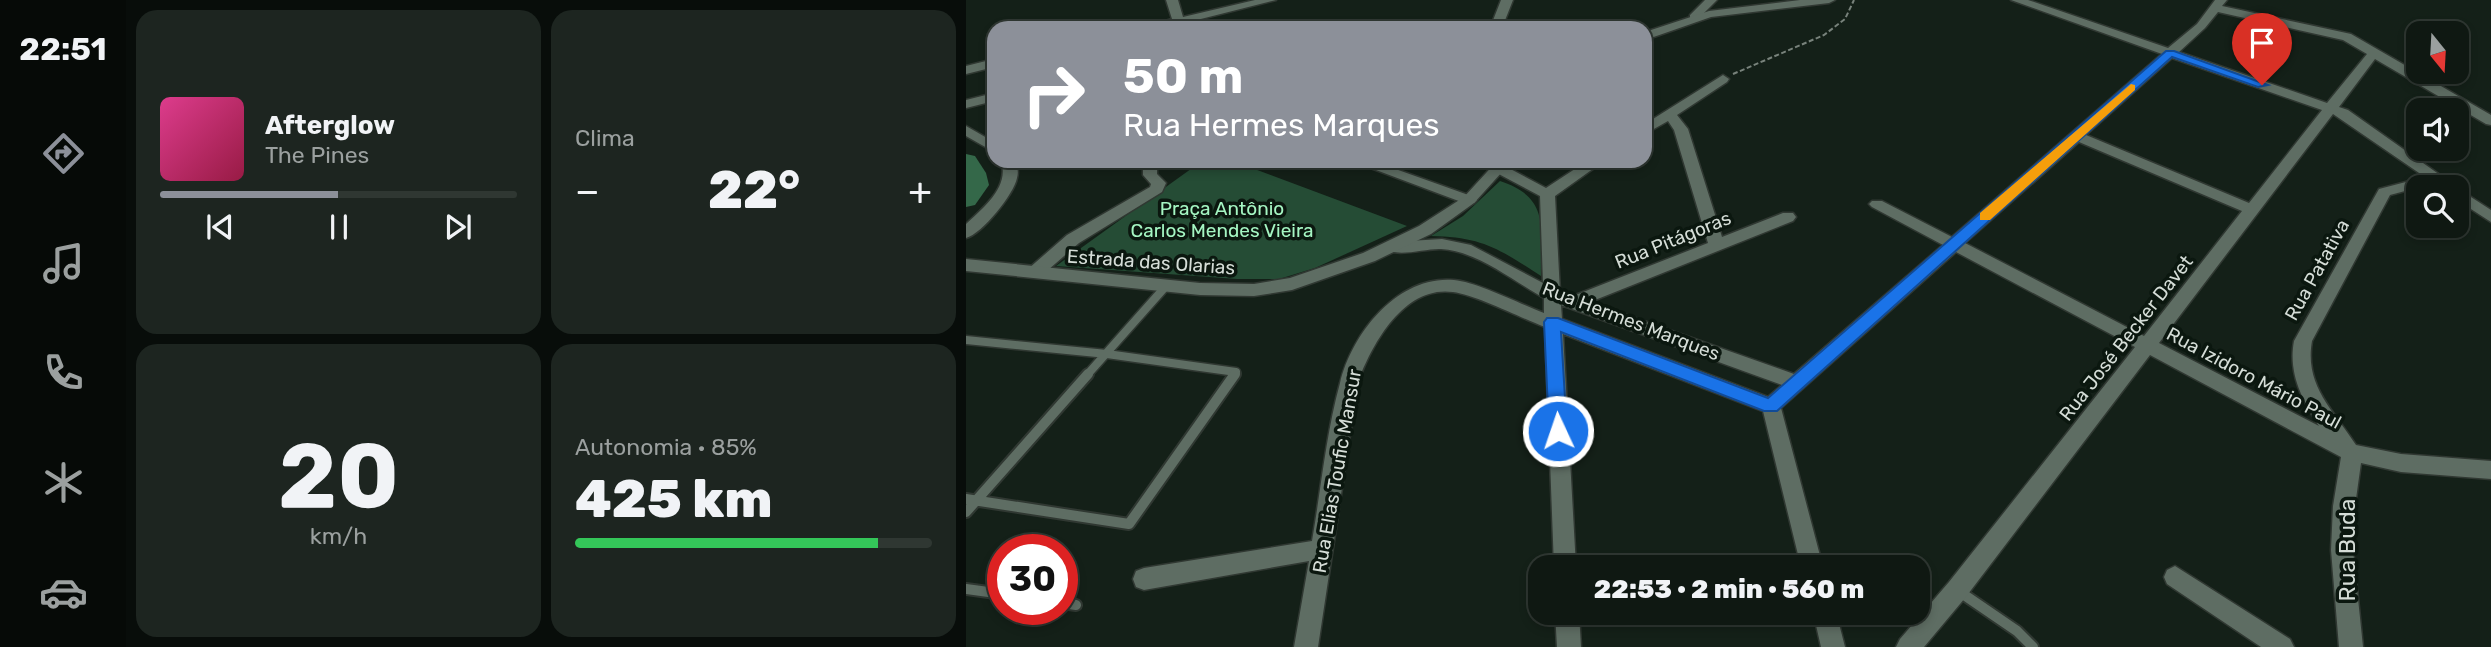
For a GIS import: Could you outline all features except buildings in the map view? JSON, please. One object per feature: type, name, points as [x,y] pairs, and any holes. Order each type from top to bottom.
[{"type":"street","points":[[1172,0],[1179,21]]},
{"type":"street","points":[[1191,21],[1270,0]]},
{"type":"street","points":[[1499,21],[1507,0]]},
{"type":"street","points":[[1694,17],[1711,0]]},
{"type":"street","points":[[1652,33],[1694,17],[1829,0]]},
{"type":"street","points":[[2017,0],[2048,4],[2170,53],[2331,108],[2360,123],[2432,175]]},
{"type":"street","points":[[1809,555],[1770,407],[2170,53],[2219,4],[2347,37],[2491,121]]},
{"type":"street","name":"Rua José Becker Davet","points":[[1908,647],[1957,590],[2375,51]]},
{"type":"street","points":[[966,70],[987,65]]},
{"type":"street","points":[[1652,125],[1723,79]]},
{"type":"street","points":[[966,104],[987,99]]},
{"type":"street","points":[[1669,114],[1681,129],[1717,246]]},
{"type":"street","points":[[966,130],[987,144]]},
{"type":"street","points":[[2077,136],[2252,210]]},
{"type":"street","points":[[966,233],[1001,196],[1011,180],[1012,168]]},
{"type":"street","points":[[1034,273],[1073,239],[1157,188],[1159,183],[1150,175],[1150,168]]},
{"type":"street","points":[[1379,168],[1469,200]]},
{"type":"street","name":"Estrada das Olarias","points":[[966,265],[1166,286],[1228,290],[1272,288],[1314,278],[1392,247],[1443,219],[1469,200],[1498,168]]},
{"type":"street","points":[[1506,168],[1547,194]]},
{"type":"street","points":[[1547,194],[1586,168]]},
{"type":"street","name":"Rua Patativa","points":[[2352,453],[2319,413],[2308,389],[2300,349],[2384,192],[2406,189]]},
{"type":"street","points":[[1547,194],[1564,555]]},
{"type":"street","points":[[2469,201],[2491,217]]},
{"type":"street","name":"Rua Izidoro Mário Paul","points":[[1877,204],[2352,453],[2401,463],[2491,470]]},
{"type":"street","name":"Rua Pitágoras","points":[[1574,302],[1788,217]]},
{"type":"street","name":"Rua Hermes Marques","points":[[1392,247],[1442,244],[1471,250],[1552,295],[1798,383]]},
{"type":"street","name":"Rua Hermes Marques","points":[[1432,285],[1456,286],[1770,407]]},
{"type":"street","name":"Rua Elias Toufic Mansur","points":[[1306,647],[1349,382],[1355,364],[1374,332],[1398,305],[1420,289],[1432,285]]},
{"type":"street","name":"Rua Buda","points":[[2351,647],[2342,550],[2352,453]]},
{"type":"street","points":[[1144,579],[1322,549]]},
{"type":"street","points":[[2175,578],[2282,647]]},
{"type":"street","points":[[1568,625],[1569,647]]},
{"type":"street","points":[[1827,625],[1833,647]]},
{"type":"lane","points":[[966,512],[971,499],[1107,354],[1166,286]]},
{"type":"lane","points":[[966,340],[1107,354],[1236,372],[1129,524],[971,499]]},
{"type":"lane","points":[[966,589],[987,592]]},
{"type":"lane","points":[[1957,590],[2017,631],[2033,647]]},
{"type":"path","points":[[1723,79],[1824,35],[1844,19],[1854,0]]},
{"type":"green space","name":"Praça Antônio Carlos Mendes Vieira","points":[[1192,168],[1252,168],[1407,226],[1315,268],[1279,279],[1237,279],[1056,266]]},
{"type":"green space","points":[[1500,181],[1517,188],[1536,206],[1541,230],[1541,276],[1490,246],[1464,239],[1431,236],[1463,216]]},
{"type":"waterway","points":[[966,161],[974,173],[976,185],[966,199]]},
{"type":"slow traffic","points":[[1985,217],[2131,88]]},
{"type":"route","points":[[1558,431],[1552,322],[1770,407],[2170,53],[2262,85]]}]
